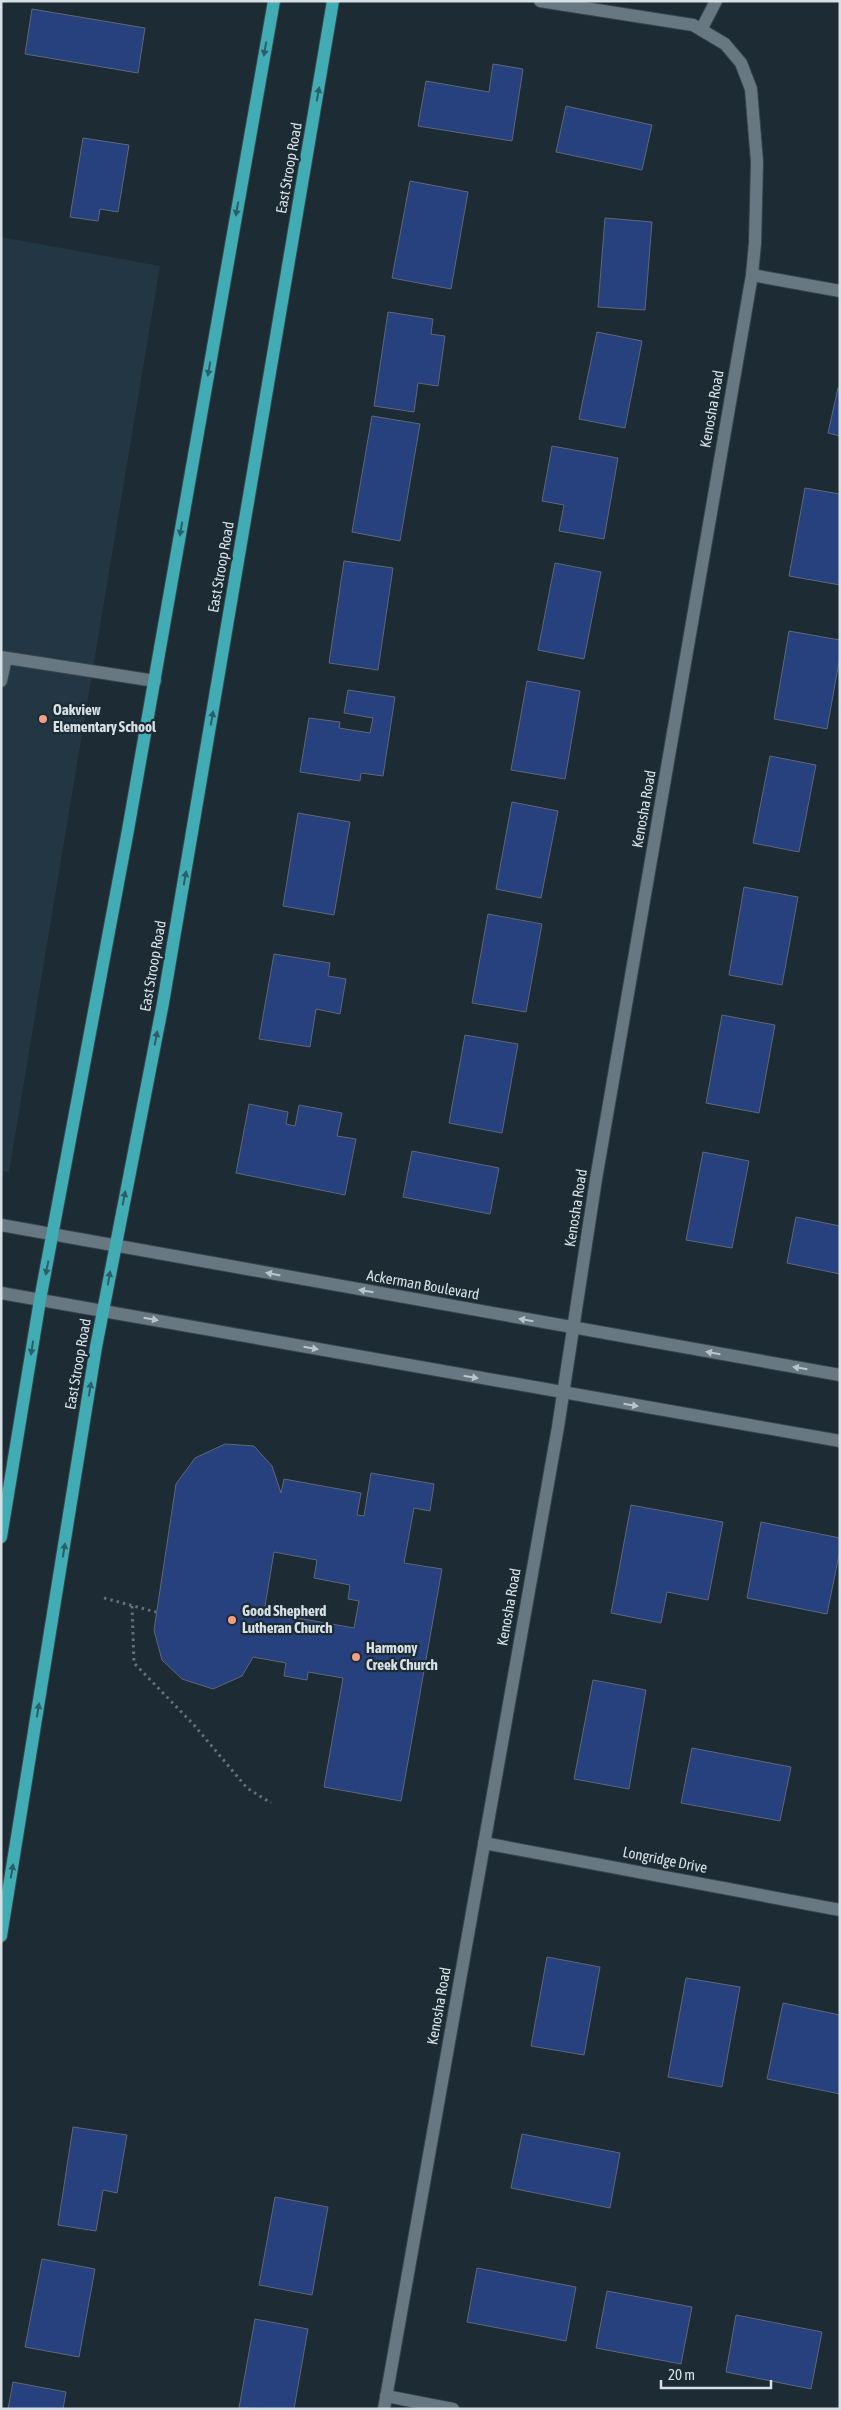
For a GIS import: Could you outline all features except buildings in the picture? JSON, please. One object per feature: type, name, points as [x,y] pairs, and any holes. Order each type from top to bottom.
[{"type":"main road","points":[[1,1536],[40,1300],[54,1235],[155,681],[274,1]]},
{"type":"main road","name":"East Stroop Road","points":[[1,1936],[103,1310],[165,994],[333,1]]},
{"type":"street","points":[[540,1],[702,28],[716,1]]},
{"type":"street","name":"Kenosha Road","points":[[385,2403],[563,1394],[598,1170],[752,275],[755,243],[757,162],[751,89],[741,63],[725,44],[702,28]]},
{"type":"street","points":[[752,275],[840,291]]},
{"type":"street","points":[[1,681],[4,658],[155,681]]},
{"type":"street","name":"Ackerman Boulevard","points":[[1,1225],[574,1329],[840,1375]]},
{"type":"street","points":[[1,1293],[563,1394],[840,1441]]},
{"type":"street","name":"Longridge Drive","points":[[484,1843],[840,1910]]},
{"type":"street","points":[[385,2403],[453,2409]]},
{"type":"path","points":[[104,1598],[156,1612]]},
{"type":"path","points":[[132,1606],[134,1664],[194,1725],[247,1788],[271,1803]]},
{"type":"shaded area","name":"Oakview Elementary School","points":[[1,237],[160,266],[9,1172],[1,1171]]},
{"type":"place","name":"Oakview Elementary School","points":[[43,719]]},
{"type":"place","name":"Good Shepherd Lutheran Church","points":[[232,1620]]},
{"type":"place","name":"Harmony Creek Church","points":[[356,1657]]}]
